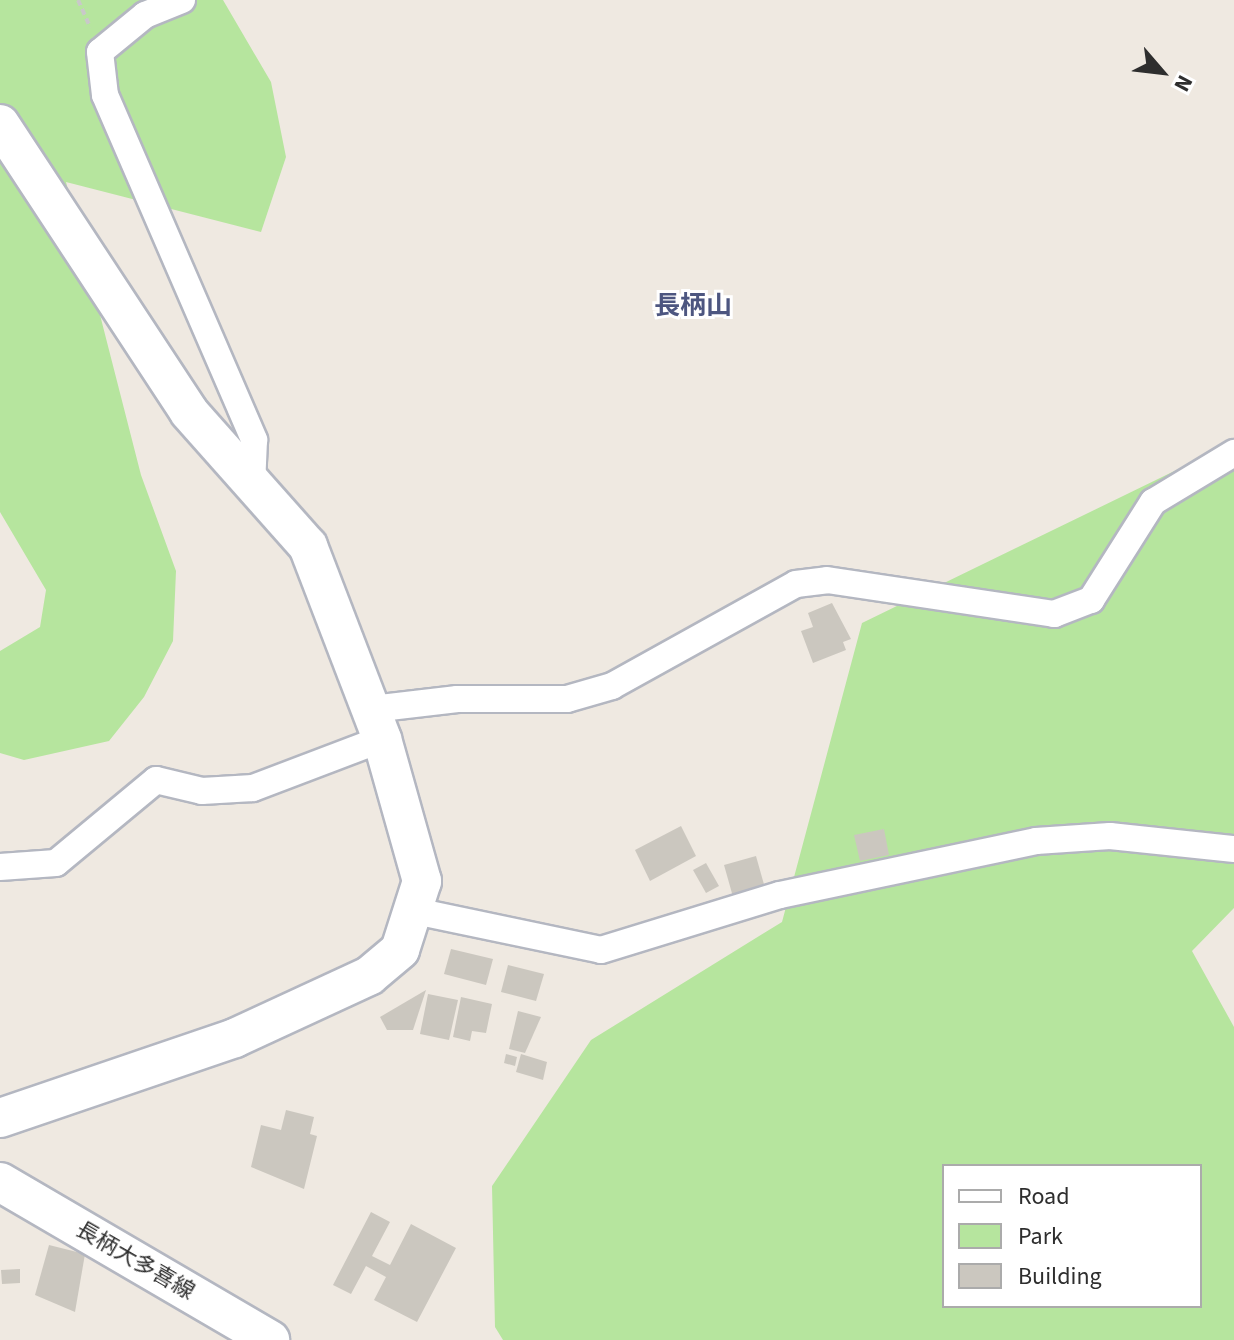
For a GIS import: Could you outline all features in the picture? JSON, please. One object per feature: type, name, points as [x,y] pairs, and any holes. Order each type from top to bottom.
[{"type":"street","points":[[182,0],[145,15],[100,52],[105,95],[254,440],[252,485]]},
{"type":"street","points":[[0,124],[189,412],[308,546],[377,724],[415,846],[422,881],[415,911],[400,950],[369,976],[235,1038],[0,1118]]},
{"type":"street","points":[[0,867],[56,863],[156,780],[202,791],[253,788],[377,724],[457,699],[567,699],[612,686],[796,584],[827,580],[1054,614],[1091,600],[1153,502],[1234,453]]},
{"type":"street","points":[[415,911],[601,950],[780,895],[1036,841],[1110,836],[1234,849]]},
{"type":"street","name":"長柄大多喜線","points":[[0,1182],[270,1340]]},
{"type":"green space","points":[[0,0],[223,0],[271,82],[286,157],[261,232],[66,182],[141,475],[176,571],[173,641],[144,697],[109,741],[24,760],[0,753],[0,651],[40,627],[46,590],[0,512]]},
{"type":"green space","points":[[1234,442],[1234,908],[1192,951],[1234,1027],[1234,1340],[503,1340],[495,1327],[492,1186],[591,1040],[782,922],[862,623]]},
{"type":"building","points":[[832,603],[851,639],[843,642],[846,650],[813,663],[801,631],[813,627],[808,613]]},
{"type":"building","points":[[681,826],[696,856],[650,881],[635,850]]},
{"type":"building","points":[[884,829],[889,855],[860,861],[854,835]]},
{"type":"building","points":[[756,856],[765,888],[733,897],[724,865]]},
{"type":"building","points":[[706,863],[719,886],[706,893],[693,870]]},
{"type":"building","points":[[451,949],[493,959],[486,985],[444,974]]},
{"type":"building","points":[[508,965],[544,974],[536,1001],[501,992]]},
{"type":"building","points":[[426,990],[413,1030],[387,1030],[380,1017]]},
{"type":"building","points":[[428,994],[458,1000],[449,1040],[420,1034]]},
{"type":"building","points":[[461,997],[492,1004],[486,1033],[472,1031],[470,1041],[453,1037]]},
{"type":"building","points":[[518,1011],[541,1017],[525,1053],[509,1049]]},
{"type":"building","points":[[506,1054],[517,1057],[515,1066],[504,1063]]},
{"type":"building","points":[[521,1054],[547,1062],[543,1080],[516,1072]]},
{"type":"building","points":[[286,1110],[314,1117],[310,1134],[317,1136],[304,1189],[251,1167],[261,1125],[281,1130]]},
{"type":"building","points":[[371,1212],[390,1222],[372,1256],[390,1265],[411,1224],[456,1248],[417,1322],[374,1300],[386,1277],[366,1266],[351,1294],[333,1285]]},
{"type":"building","points":[[49,1245],[85,1254],[75,1312],[35,1295]]},
{"type":"building","points":[[20,1269],[20,1283],[2,1284],[1,1270]]},
{"type":"district","name":"長柄山","points":[[693,306]]}]
